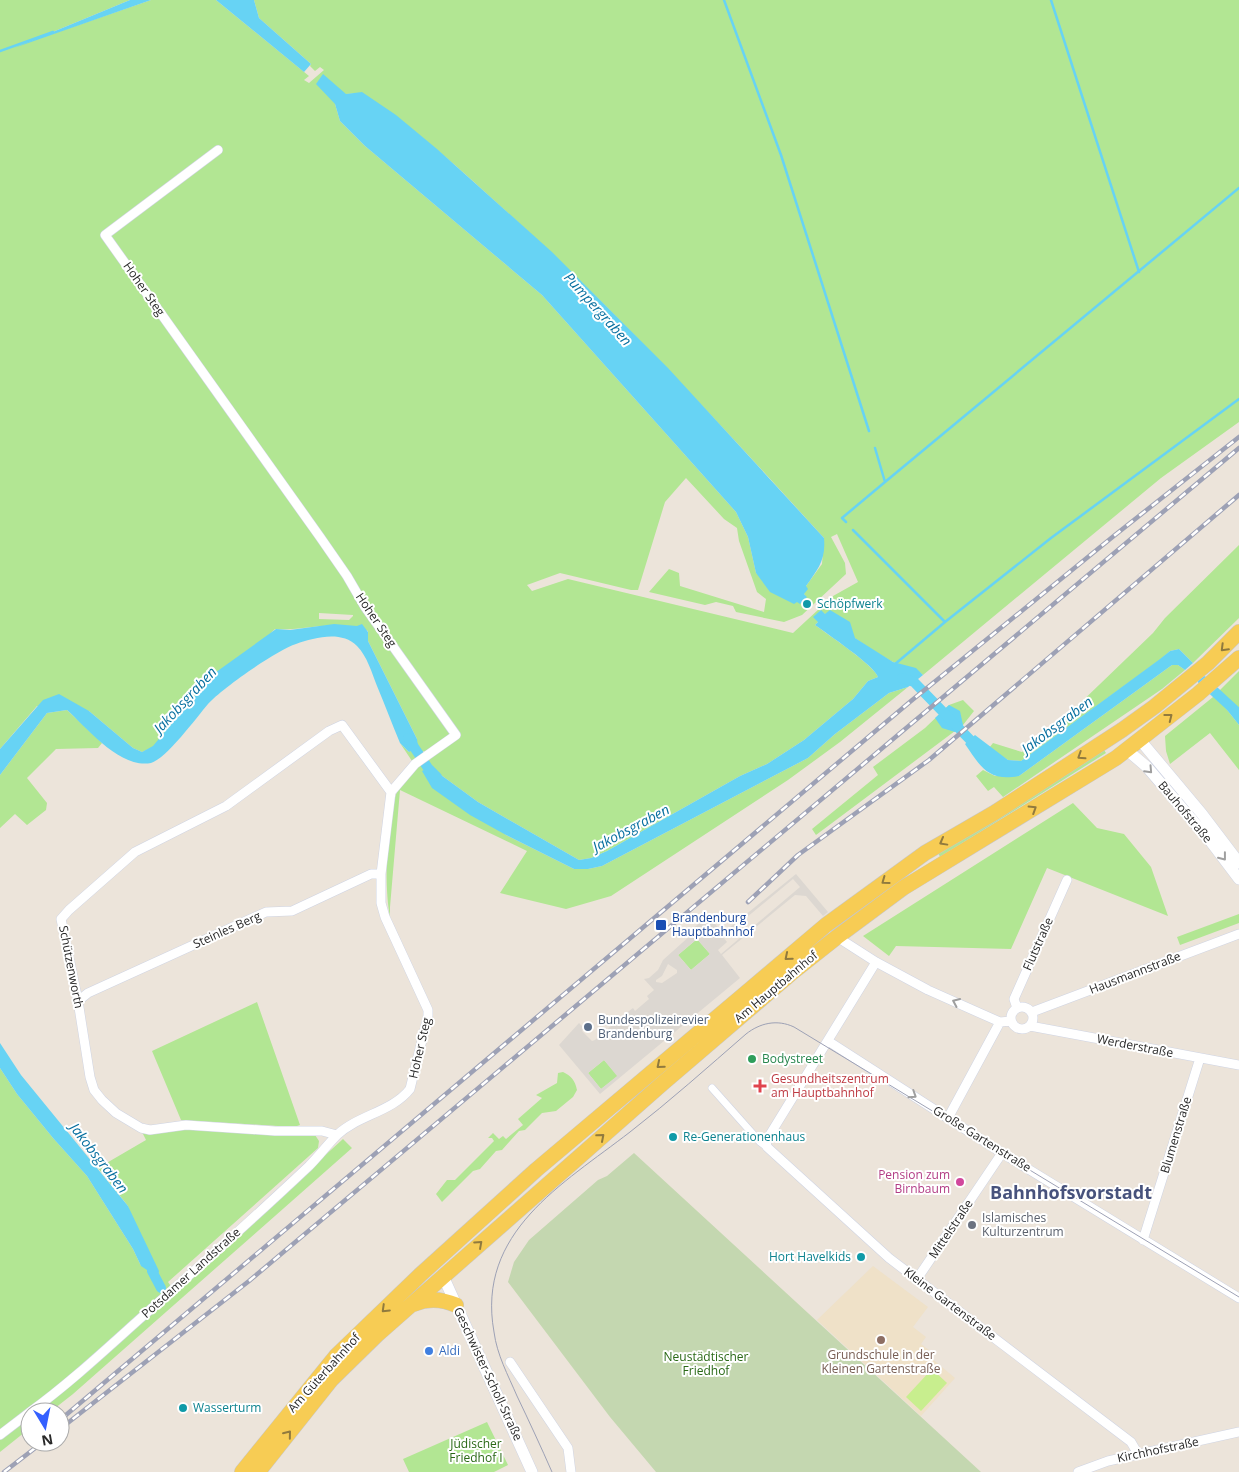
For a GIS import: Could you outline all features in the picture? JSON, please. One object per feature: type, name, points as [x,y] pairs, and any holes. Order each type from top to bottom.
[{"type":"main road","name":"Am Hauptbahnhof","points":[[436,1260],[536,1170],[826,925],[925,853],[994,813],[1122,730],[1187,682],[1239,632]]},
{"type":"main road","name":"Am Hauptbahnhof","points":[[443,1276],[663,1082],[837,937],[903,888],[1127,750],[1198,694],[1239,658]]},
{"type":"main road","points":[[1122,730],[1140,740]]},
{"type":"main road","points":[[1122,730],[1127,750]]},
{"type":"main road","points":[[925,853],[935,869]]},
{"type":"main road","points":[[826,925],[837,937]]},
{"type":"main road","points":[[436,1260],[443,1276]]},
{"type":"main road","name":"Am Güterbahnhof","points":[[242,1472],[336,1356],[436,1260]]},
{"type":"main road","name":"Am Güterbahnhof","points":[[258,1472],[331,1380],[404,1310],[443,1276]]},
{"type":"main road","points":[[404,1310],[427,1300],[443,1300],[456,1305]]},
{"type":"street","name":"Hoher Steg","points":[[218,150],[105,235],[320,537],[347,576],[365,607],[456,735],[415,764],[391,792],[381,874],[381,903],[385,916],[428,1010],[410,1089],[405,1095],[390,1105],[360,1119],[347,1128]]},
{"type":"street","name":"Schützenworth","points":[[338,1135],[322,1131],[274,1131],[186,1125],[150,1130],[132,1123],[116,1113],[94,1090],[90,1077],[78,1001],[61,919],[69,910],[140,850],[226,806],[329,731],[342,725],[391,792]]},
{"type":"street","name":"Bauhofstraße","points":[[1140,740],[1202,814],[1239,863]]},
{"type":"street","name":"Bauhofstraße","points":[[1127,750],[1147,767],[1239,879]]},
{"type":"street","name":"Steinles Berg","points":[[78,1001],[88,994],[266,912],[292,911],[371,874],[381,874]]},
{"type":"street","name":"Flutstraße","points":[[1017,1008],[1014,999],[1067,880]]},
{"type":"street","name":"Hausmannstraße","points":[[1032,1012],[1239,934]]},
{"type":"street","points":[[837,937],[876,962],[928,990],[1000,1022],[1011,1021],[1012,1014],[1017,1008],[1026,1007],[1032,1012],[1033,1019],[1030,1026]]},
{"type":"street","points":[[767,1147],[766,1141],[876,962]]},
{"type":"street","name":"Werderstraße","points":[[1011,1021],[1018,1028],[1024,1029],[1030,1026],[1239,1065]]},
{"type":"street","points":[[948,1118],[1000,1022]]},
{"type":"street","name":"Große Gartenstraße","points":[[828,1041],[1002,1153],[1239,1298]]},
{"type":"street","name":"Blumenstraße","points":[[1144,1240],[1200,1058]]},
{"type":"street","points":[[712,1088],[760,1142],[767,1147]]},
{"type":"street","name":"Potsdamer Landstraße","points":[[44,1402],[184,1279],[347,1128]]},
{"type":"street","name":"Kleine Gartenstraße","points":[[767,1147],[889,1258],[1131,1442],[1138,1454]]},
{"type":"street","name":"Mittelstraße","points":[[917,1279],[1002,1153]]},
{"type":"street","name":"Geschwister-Scholl-Straße","points":[[443,1276],[532,1472]]},
{"type":"street","name":"Geschwister-Scholl-Straße","points":[[510,1362],[568,1448],[571,1472]]},
{"type":"street","name":"Potsdamer Landstraße","points":[[0,1434],[20,1419]]},
{"type":"street","name":"Kirchhofstraße","points":[[1078,1472],[1108,1461],[1239,1432]]},
{"type":"shaded area","points":[[796,874],[828,912],[823,916],[806,896],[795,895],[722,955],[740,978],[600,1094],[559,1045],[579,1023],[584,1028],[582,1031],[592,1041],[595,1040],[625,1014],[633,1008],[635,1011],[649,999],[647,996],[654,990],[644,979],[649,978],[658,970],[663,960],[692,934],[690,931],[708,916],[723,933]],"holes":[[[793,879],[800,887],[721,954],[718,950],[727,942],[723,937]],[[697,939],[710,954],[691,970],[678,955]],[[668,964],[677,970],[677,973],[662,983],[656,982],[662,976]],[[604,1060],[617,1076],[601,1089],[588,1073]]]},
{"type":"shaded area","name":"Grundschule in der Kleinen Gartenstraße","points":[[873,1266],[928,1307],[913,1327],[926,1337],[921,1344],[933,1353],[930,1357],[955,1378],[921,1416],[817,1320]]},
{"type":"green space","points":[[0,0],[130,0],[26,43],[151,0],[216,0],[309,76],[304,80],[309,83],[324,70],[320,67],[315,71],[310,66],[311,64],[259,18],[254,0],[1239,0],[1239,422],[1161,478],[923,675],[915,669],[891,661],[872,650],[820,610],[818,622],[815,625],[860,658],[878,677],[868,681],[853,699],[804,740],[767,764],[740,776],[607,851],[591,858],[579,860],[478,802],[430,767],[506,835],[574,869],[588,869],[602,866],[808,758],[835,734],[889,693],[908,687],[840,742],[788,780],[611,896],[566,909],[500,893],[527,851],[400,790],[390,916],[387,888],[387,850],[391,813],[395,797],[406,777],[430,755],[424,751],[412,761],[400,743],[409,752],[417,739],[368,641],[368,631],[357,627],[334,625],[275,629],[153,747],[142,752],[133,748],[89,711],[37,706],[0,749]],"holes":[[[362,93],[401,120],[437,150],[550,251],[670,371],[824,538],[822,564],[806,586],[804,594],[806,597],[800,603],[756,573],[748,537],[736,512],[542,295],[365,146],[340,121],[335,104],[346,94]],[[686,478],[724,519],[737,528],[739,541],[757,592],[766,599],[764,612],[680,586],[679,573],[669,569],[649,592],[705,605],[716,602],[733,606],[736,612],[784,622],[802,615],[846,574],[845,563],[831,537],[837,534],[858,582],[833,596],[793,633],[568,579],[532,591],[527,585],[560,573],[638,590],[665,502]],[[319,613],[353,615],[349,620],[319,619]]]},
{"type":"green space","points":[[1239,545],[1239,618],[1193,663],[1179,649],[1170,651],[1021,761],[1008,760],[989,748],[993,743],[1022,752],[1073,710],[1153,633],[1165,618]]},
{"type":"green space","points":[[1172,665],[1178,665],[1185,670],[1162,689],[1003,797],[994,787],[988,791],[976,776],[983,770],[995,776],[1019,776]]},
{"type":"green space","points":[[1239,671],[1239,708],[1219,691]]},
{"type":"green space","points":[[1213,697],[1220,701],[1239,725],[1239,770],[1210,733],[1170,764],[1166,751],[1165,736]]},
{"type":"green space","points":[[963,700],[974,711],[963,725],[816,835],[812,829],[878,775],[873,767],[925,728],[949,705]]},
{"type":"green space","points":[[67,710],[102,743],[98,748],[56,749],[27,778],[47,803],[46,810],[27,825],[15,814],[0,828],[0,775],[47,713]]},
{"type":"green space","points":[[1104,750],[1106,753],[940,857],[938,852]]},
{"type":"green space","points":[[1073,803],[1097,828],[1124,834],[1151,867],[1168,916],[1047,868],[1011,949],[896,946],[889,956],[863,936]]},
{"type":"green space","points":[[1239,914],[1239,923],[1180,945],[1177,937]]},
{"type":"green space","points":[[697,939],[710,954],[691,970],[678,955]]},
{"type":"green space","points":[[257,1002],[300,1125],[294,1127],[181,1120],[152,1051]]},
{"type":"green space","points":[[604,1060],[618,1076],[601,1089],[588,1073]]},
{"type":"green space","points":[[0,1068],[17,1094],[87,1176],[133,1249],[141,1266],[128,1206],[98,1168],[146,1140],[142,1132],[188,1127],[315,1135],[319,1141],[318,1148],[168,1282],[175,1292],[343,1139],[352,1148],[63,1402],[20,1402],[20,1436],[0,1452]]},
{"type":"green space","points":[[563,1072],[574,1081],[577,1090],[573,1097],[556,1111],[542,1113],[525,1130],[519,1131],[502,1150],[496,1151],[480,1169],[473,1171],[442,1202],[436,1194],[447,1180],[455,1180],[494,1141],[492,1138],[488,1138],[493,1133],[499,1139],[503,1136],[506,1139],[523,1125],[518,1119],[542,1098],[536,1095],[557,1083],[558,1073]]},
{"type":"green space","name":"Neustädtischer Friedhof","points":[[634,1153],[981,1472],[656,1472],[610,1417],[508,1282],[514,1262],[529,1240],[598,1180],[607,1176]]},
{"type":"green space","points":[[932,1369],[947,1383],[921,1411],[906,1397]]},
{"type":"green space","name":"Jüdischer Friedhof I","points":[[487,1422],[508,1465],[494,1472],[409,1472],[403,1459]]},
{"type":"water","points":[[130,0],[151,0],[14,48]]},
{"type":"water","points":[[216,0],[254,0],[259,18],[311,64],[304,72]]},
{"type":"water","name":"Pumpergraben","points":[[323,74],[346,94],[362,92],[396,115],[437,149],[552,252],[668,368],[824,538],[822,558],[806,586],[808,589],[804,594],[807,597],[800,604],[797,602],[794,604],[770,592],[756,573],[748,537],[736,512],[542,295],[365,146],[340,121],[335,104],[316,84]]},
{"type":"water","points":[[821,610],[825,614],[830,610],[850,622],[855,638],[893,662],[916,668],[923,675],[908,687],[889,693],[835,734],[808,758],[602,866],[574,869],[506,835],[470,815],[432,788],[422,771],[430,767],[478,802],[579,860],[591,858],[607,851],[740,776],[767,764],[804,740],[853,699],[868,681],[878,677],[860,658],[815,625],[818,622],[813,617]]},
{"type":"water","points":[[334,624],[357,626],[362,624],[368,632],[368,641],[417,739],[418,747],[409,752],[400,743],[369,665],[361,650],[351,641],[343,638],[327,637],[287,648],[237,680],[208,704],[165,754],[151,763],[139,763],[116,754],[67,710],[47,713],[0,775],[0,749],[43,700],[59,694],[89,711],[133,748],[142,752],[153,746],[212,675],[276,629],[290,630]]},
{"type":"water","name":"Jakobsgraben","points":[[1179,649],[1193,663],[1185,670],[1178,665],[1172,665],[1019,776],[1000,777],[992,774],[975,759],[965,744],[975,735],[1008,760],[1021,761],[1170,651]]},
{"type":"water","points":[[1219,691],[1239,708],[1239,725],[1220,701],[1213,697]]},
{"type":"water","points":[[949,705],[960,711],[963,725],[955,732],[942,728],[935,718]]},
{"type":"water","points":[[0,1043],[21,1075],[128,1206],[159,1271],[156,1282],[152,1281],[147,1270],[141,1266],[133,1249],[87,1176],[17,1094],[0,1068]]},
{"type":"waterway","points":[[724,0],[781,155],[869,431]]},
{"type":"waterway","points":[[1051,0],[1139,272]]},
{"type":"waterway","points":[[0,51],[53,32]]},
{"type":"waterway","points":[[846,522],[842,518],[1239,188]]},
{"type":"waterway","points":[[853,530],[945,622],[1051,538],[1239,399]]},
{"type":"waterway","points":[[875,448],[885,482]]},
{"type":"waterway","points":[[894,665],[945,622]]},
{"type":"waterway","name":"Jakobsgraben","points":[[902,678],[914,682],[979,749]]},
{"type":"waterway","name":"Jakobsgraben","points":[[1203,681],[1239,714]]},
{"type":"waterway","name":"Jakobsgraben","points":[[408,738],[428,768],[437,777]]},
{"type":"waterway","name":"Jakobsgraben","points":[[152,1271],[161,1288]]},
{"type":"tram line","points":[[552,1472],[500,1357],[494,1332],[492,1297],[498,1266],[511,1238],[530,1214],[578,1171],[660,1108],[746,1034],[757,1027],[769,1023],[781,1023],[794,1027],[1239,1297]]},
{"type":"railway","points":[[70,1412],[911,701],[1239,437]]},
{"type":"railway","points":[[70,1421],[249,1281],[1239,448]]},
{"type":"railway","points":[[748,902],[798,855],[929,760],[1239,495]]},
{"type":"railway","points":[[4,1472],[30,1452]]},
{"type":"place","name":"Schöpfwerk","points":[[807,604]]},
{"type":"place","name":"Brandenburg Hauptbahnhof","points":[[661,925]]},
{"type":"place","name":"Bundespolizeirevier Brandenburg","points":[[588,1027]]},
{"type":"place","name":"Bodystreet","points":[[752,1059]]},
{"type":"place","name":"Gesundheitszentrum am Hauptbahnhof","points":[[760,1086]]},
{"type":"place","name":"Re-Generationenhaus","points":[[673,1137]]},
{"type":"place","name":"Pension zum Birnbaum","points":[[960,1182]]},
{"type":"place","name":"Islamisches Kulturzentrum","points":[[972,1225]]},
{"type":"place","name":"Hort Havelkids","points":[[861,1257]]},
{"type":"place","name":"Grundschule in der Kleinen Gartenstraße","points":[[881,1340]]},
{"type":"place","name":"Aldi","points":[[429,1351]]},
{"type":"place","name":"Wasserturm","points":[[183,1408]]},
{"type":"district","name":"Bahnhofsvorstadt","points":[[1071,1193]]}]
